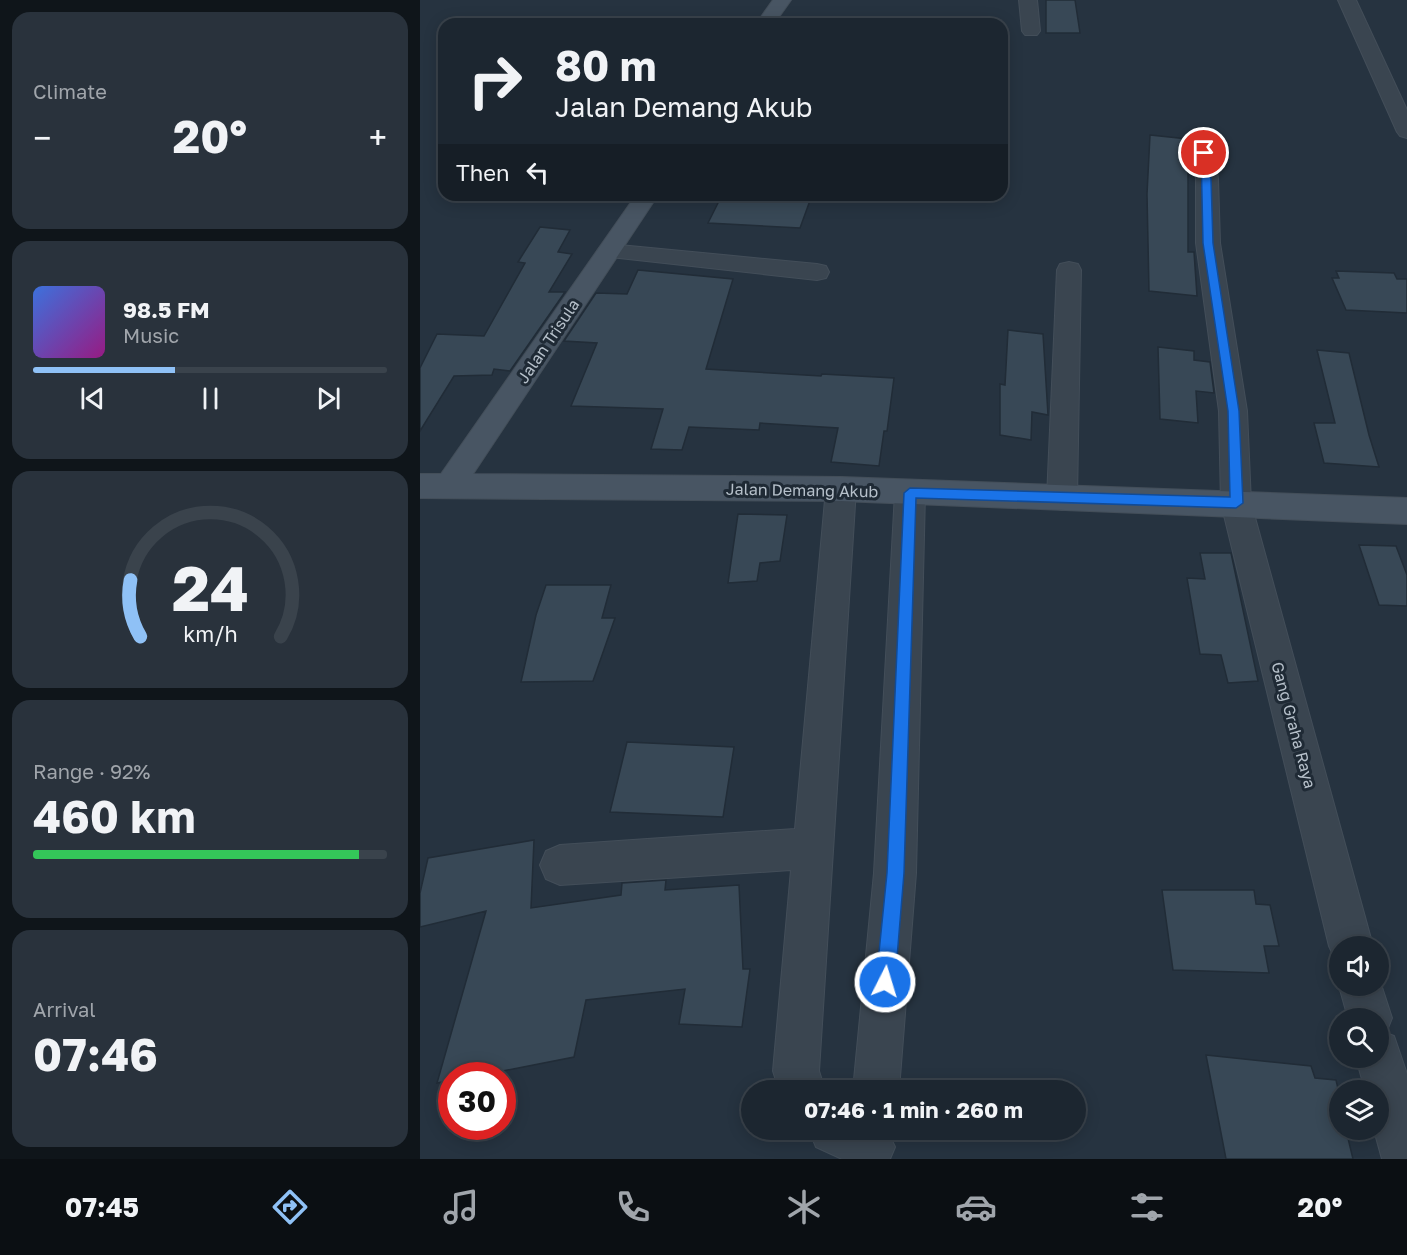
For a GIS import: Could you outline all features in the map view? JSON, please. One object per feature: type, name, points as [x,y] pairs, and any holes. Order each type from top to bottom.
[{"type":"street","points":[[769,18],[782,0]]},
{"type":"street","points":[[1028,0],[1031,31]]},
{"type":"street","points":[[1347,0],[1407,132]]},
{"type":"street","name":"Gang Graha Raya","points":[[1204,153],[1207,179],[1208,243],[1233,411],[1236,503],[1348,936]]},
{"type":"street","name":"Jalan Trisula","points":[[435,486],[609,251],[643,201]]},
{"type":"street","points":[[609,251],[817,272]]},
{"type":"street","points":[[1062,498],[1070,270]]},
{"type":"street","name":"Jalan Demang Akub","points":[[435,486],[841,489],[1407,511]]},
{"type":"street","points":[[799,1080],[796,1071],[841,489]]},
{"type":"street","points":[[877,1080],[895,873],[910,493]]},
{"type":"street","points":[[561,865],[814,848]]},
{"type":"street","points":[[1382,1068],[1406,1159]]},
{"type":"building","points":[[1046,0],[1075,0],[1080,33],[1046,33]]},
{"type":"building","points":[[1150,135],[1188,139],[1188,252],[1194,252],[1197,296],[1149,291],[1147,194]]},
{"type":"building","points":[[719,201],[810,201],[800,228],[708,223]]},
{"type":"building","points":[[540,227],[570,230],[558,252],[572,254],[549,292],[565,292],[510,371],[494,369],[492,375],[454,376],[420,431],[420,368],[437,334],[484,336],[525,263],[518,262]]},
{"type":"building","points":[[638,270],[733,279],[706,369],[894,378],[887,431],[884,431],[879,466],[831,462],[838,428],[760,423],[759,430],[689,427],[682,450],[651,449],[663,409],[571,406],[597,343],[564,341],[596,293],[627,294]]},
{"type":"building","points":[[1336,271],[1394,273],[1397,279],[1407,279],[1407,313],[1346,310],[1332,278],[1339,278]]},
{"type":"building","points":[[1008,330],[1043,334],[1048,415],[1032,412],[1031,440],[1000,435],[1000,384],[1005,385]]},
{"type":"building","points":[[1158,347],[1194,351],[1194,360],[1210,362],[1214,393],[1196,391],[1198,423],[1160,419]]},
{"type":"building","points":[[1317,350],[1349,353],[1379,467],[1324,463],[1314,423],[1335,423]]},
{"type":"building","points":[[738,514],[787,515],[780,561],[760,563],[757,581],[728,583]]},
{"type":"building","points":[[1359,545],[1396,546],[1407,575],[1407,606],[1379,605]]},
{"type":"building","points":[[1200,553],[1231,553],[1258,681],[1228,683],[1221,655],[1200,654],[1187,578],[1205,579]]},
{"type":"building","points":[[546,585],[611,585],[602,618],[615,618],[593,681],[521,682],[536,615]]},
{"type":"building","points":[[627,742],[734,747],[723,817],[610,812]]},
{"type":"building","points":[[534,840],[531,908],[621,895],[622,883],[666,880],[665,890],[739,885],[743,969],[750,969],[742,1027],[679,1024],[685,989],[586,1000],[574,1057],[516,1068],[516,1062],[443,1062],[486,911],[420,927],[420,893],[428,858]]},
{"type":"building","points":[[1162,890],[1254,890],[1256,904],[1270,905],[1279,946],[1264,946],[1269,973],[1173,970]]},
{"type":"building","points":[[1206,1055],[1311,1066],[1315,1078],[1336,1080],[1329,1080],[1329,1140],[1348,1140],[1353,1159],[1226,1159]]},
{"type":"route","points":[[885,982],[895,873],[910,493],[1236,503],[1233,411],[1208,243],[1207,179],[1204,153]]}]
